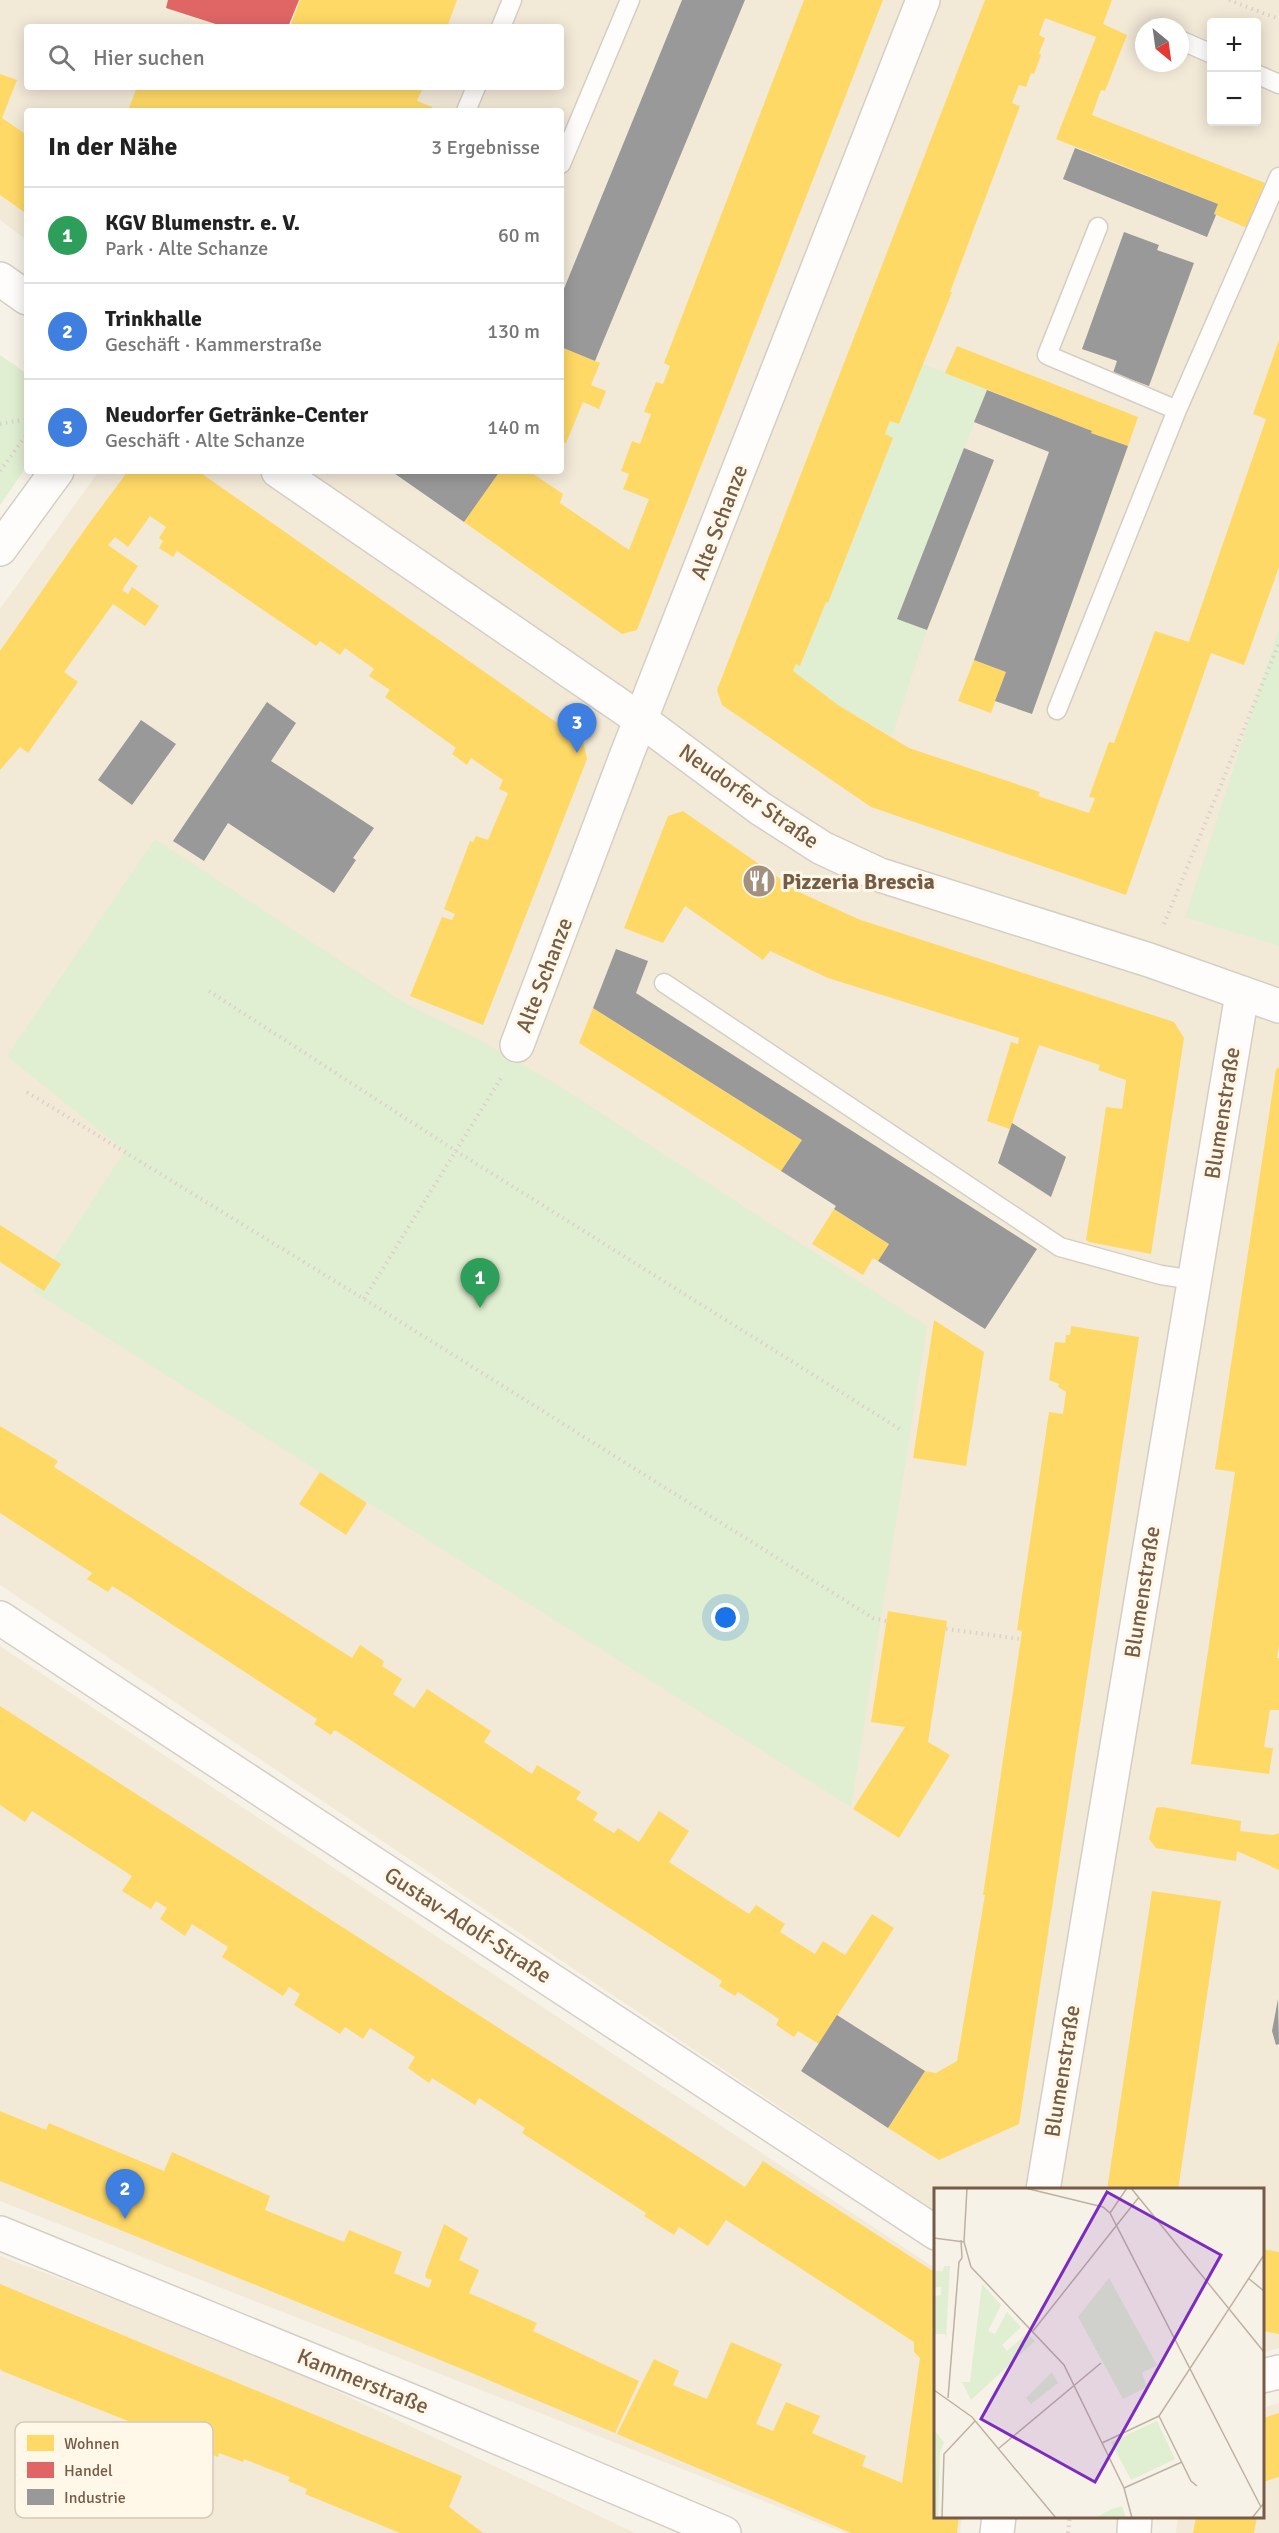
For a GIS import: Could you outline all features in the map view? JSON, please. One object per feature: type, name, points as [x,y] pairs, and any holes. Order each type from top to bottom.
[{"type":"street","name":"Alte Schanze","points":[[517,1045],[641,720],[923,0]]},
{"type":"street","points":[[0,279],[24,296]]},
{"type":"street","points":[[0,549],[55,474]]},
{"type":"street","name":"Neudorfer Straße","points":[[282,474],[641,720],[761,809],[822,848],[880,876],[1149,960],[1279,1006]]},
{"type":"street","name":"Blumenstraße","points":[[1043,2188],[1242,994]]},
{"type":"street","name":"Gustav-Adolf-Straße","points":[[0,1618],[934,2232]]},
{"type":"street","name":"Kammerstraße","points":[[0,2233],[421,2405],[724,2533]]},
{"type":"street","points":[[1264,2376],[1279,2372]]},
{"type":"street","points":[[997,2533],[999,2518]]},
{"type":"street","points":[[1134,2533],[1136,2518]]},
{"type":"lane","points":[[502,24],[512,0]]},
{"type":"lane","points":[[564,157],[626,3]]},
{"type":"lane","points":[[1189,44],[1207,52]]},
{"type":"lane","points":[[1261,76],[1279,84]]},
{"type":"lane","points":[[467,108],[475,90]]},
{"type":"lane","points":[[1057,710],[1177,410],[1279,177]]},
{"type":"lane","points":[[1098,227],[1047,356],[1177,410]]},
{"type":"lane","points":[[664,983],[1060,1247],[1161,1275],[1194,1280]]},
{"type":"path","points":[[1228,0],[1279,19]]},
{"type":"path","points":[[0,424],[24,420]]},
{"type":"path","points":[[0,471],[24,438]]},
{"type":"path","points":[[1149,960],[1279,643]]},
{"type":"path","points":[[209,991],[456,1152],[903,1431]]},
{"type":"path","points":[[364,1299],[513,1059],[517,1045]]},
{"type":"path","points":[[27,1092],[364,1299],[873,1618],[886,1621]]},
{"type":"path","points":[[946,1629],[1021,1639]]},
{"type":"path","points":[[1068,2533],[1070,2518]]},
{"type":"shaded area","points":[[0,0],[1279,0],[1279,2348],[1264,2353],[1264,2188],[934,2188],[934,2210],[0,1585],[0,609],[97,474],[564,474],[564,108],[24,108],[24,238],[0,220]]},
{"type":"shaded area","points":[[0,1646],[934,2267],[934,2518],[962,2518],[960,2533],[845,2533],[0,2201]]},
{"type":"shaded area","points":[[0,2256],[248,2349],[635,2533],[0,2533]]},
{"type":"shaded area","points":[[1279,2403],[1279,2533],[1176,2533],[1178,2518],[1264,2518],[1264,2408]]},
{"type":"green space","points":[[0,355],[24,372],[24,470],[0,505]]},
{"type":"green space","points":[[923,364],[987,390],[898,619],[927,630],[892,736],[838,705],[793,671],[796,664],[801,665],[826,602],[829,602],[893,439],[885,434],[890,421],[899,424]]},
{"type":"green space","points":[[1279,629],[1279,946],[1185,917]]},
{"type":"green space","points":[[155,839],[406,1004],[480,1040],[561,1087],[927,1326],[851,1807],[33,1291],[125,1151],[7,1056]]},
{"type":"building: Wohnen","points":[[300,0],[457,0],[448,24],[291,24]]},
{"type":"building: Wohnen","points":[[804,0],[883,0],[637,630],[622,634],[464,522],[498,474],[533,474],[563,494],[560,503],[629,550],[649,499],[623,489],[629,474],[621,471],[632,441],[640,444],[651,414],[644,412],[656,382],[663,384],[670,366],[664,363]]},
{"type":"building: Wohnen","points":[[985,0],[1112,0],[1103,24],[1127,35],[1105,91],[1101,90],[1092,115],[1265,183],[1247,228],[1214,214],[1218,204],[1056,139],[1096,37],[1045,18],[1039,35],[1045,38],[1039,53],[1041,55],[1034,74],[1031,73],[1026,87],[1019,85],[1012,103],[1020,106],[950,292],[952,292],[899,424],[890,421],[885,434],[893,438],[828,603],[826,602],[800,666],[796,664],[793,671],[838,705],[909,748],[1040,792],[1038,796],[1089,813],[1095,798],[1089,797],[1109,742],[1114,743],[1155,631],[1189,642],[1266,419],[1253,414],[1279,340],[1279,567],[1244,665],[1211,653],[1126,895],[871,807],[722,705],[717,690]]},
{"type":"building: Wohnen","points":[[0,74],[17,80],[2,118],[24,133],[24,212],[0,195]]},
{"type":"building: Wohnen","points":[[136,90],[422,90],[417,101],[432,108],[129,108]]},
{"type":"building: Wohnen","points":[[957,346],[1138,417],[1128,446],[945,373]]},
{"type":"building: Wohnen","points":[[564,348],[600,363],[591,385],[606,391],[599,409],[583,402],[566,443],[564,442]]},
{"type":"building: Wohnen","points":[[126,474],[202,474],[583,741],[587,759],[483,1025],[410,996],[442,917],[452,920],[455,914],[444,909],[470,841],[473,842],[476,836],[488,840],[508,793],[499,789],[503,780],[471,758],[467,765],[452,754],[456,748],[385,697],[390,690],[369,676],[374,669],[345,648],[340,655],[320,641],[316,646],[177,551],[173,557],[159,548],[163,541],[159,538],[166,527],[150,516],[128,547],[115,537],[108,545],[138,566],[122,590],[128,594],[132,587],[159,606],[145,626],[113,604],[64,672],[78,682],[28,753],[20,747],[0,770],[0,651]]},
{"type":"building: Wohnen","points":[[974,660],[1006,672],[991,713],[958,701]]},
{"type":"building: Wohnen","points":[[683,811],[799,892],[858,919],[1174,1022],[1184,1038],[1151,1254],[1086,1240],[1106,1107],[1122,1109],[1126,1080],[1098,1070],[1100,1065],[1039,1045],[1010,1129],[987,1121],[1011,1042],[1018,1044],[1019,1038],[828,978],[770,951],[763,960],[685,906],[663,943],[624,928],[668,816]]},
{"type":"building: Wohnen","points":[[593,1008],[802,1140],[781,1171],[579,1043]]},
{"type":"building: Wohnen","points":[[1279,1067],[1279,1646],[1277,1658],[1279,1658],[1279,1710],[1270,1710],[1264,1747],[1273,1748],[1269,1774],[1191,1764],[1235,1472],[1215,1469],[1276,1069]]},
{"type":"building: Wohnen","points":[[834,1209],[889,1244],[878,1261],[873,1258],[863,1275],[812,1244]]},
{"type":"building: Wohnen","points":[[0,1225],[61,1264],[44,1291],[0,1262]]},
{"type":"building: Wohnen","points":[[934,1320],[984,1352],[966,1466],[913,1458]]},
{"type":"building: Wohnen","points":[[1071,1326],[1139,1337],[1019,2124],[939,2160],[888,2128],[925,2071],[936,2073],[957,2061],[985,1895],[983,1895],[1022,1631],[1017,1630],[1049,1412],[1063,1414],[1066,1392],[1058,1387],[1059,1384],[1049,1380],[1055,1342],[1065,1343],[1066,1335],[1070,1335]]},
{"type":"building: Wohnen","points":[[0,1426],[58,1461],[54,1467],[352,1658],[360,1645],[384,1661],[382,1666],[402,1679],[393,1694],[414,1708],[427,1689],[491,1731],[484,1742],[532,1774],[537,1765],[581,1792],[576,1799],[598,1813],[593,1820],[614,1833],[618,1828],[639,1842],[659,1811],[689,1831],[669,1862],[749,1914],[756,1905],[785,1924],[780,1932],[815,1954],[823,1941],[845,1955],[872,1914],[894,1928],[819,2044],[798,2031],[794,2037],[776,2025],[779,2019],[738,1992],[735,1996],[719,1986],[722,1981],[338,1732],[334,1730],[331,1735],[314,1724],[317,1719],[130,1597],[112,1586],[108,1592],[87,1579],[92,1573],[0,1513]]},
{"type":"building: Wohnen","points":[[320,1472],[367,1503],[346,1535],[299,1504]]},
{"type":"building: Wohnen","points":[[888,1611],[947,1621],[928,1742],[950,1755],[899,1838],[853,1809],[905,1727],[871,1722]]},
{"type":"building: Wohnen","points":[[0,1706],[745,2187],[763,2161],[934,2272],[934,2518],[959,2518],[957,2533],[851,2533],[617,2434],[654,2359],[679,2371],[673,2385],[707,2399],[731,2342],[782,2364],[756,2424],[773,2431],[786,2402],[820,2416],[812,2433],[866,2456],[862,2466],[902,2483],[920,2358],[914,2352],[914,2342],[726,2220],[708,2246],[679,2227],[674,2235],[644,2216],[646,2213],[522,2133],[525,2128],[479,2098],[475,2105],[432,2078],[429,2083],[408,2068],[415,2057],[370,2028],[363,2039],[345,2027],[340,2034],[294,2005],[300,1994],[289,1987],[283,1996],[222,1957],[228,1947],[192,1924],[185,1936],[160,1919],[167,1908],[156,1901],[151,1909],[122,1891],[132,1876],[32,1811],[25,1822],[0,1805]]},
{"type":"building: Wohnen","points":[[1162,1807],[1241,1821],[1240,1831],[1273,1835],[1279,1833],[1279,1870],[1237,1851],[1236,1861],[1156,1848],[1149,1839],[1156,1808]]},
{"type":"building: Wohnen","points":[[1152,1891],[1221,1901],[1178,2188],[1107,2188]]},
{"type":"building: Wohnen","points":[[0,2111],[46,2130],[49,2123],[164,2171],[172,2152],[270,2196],[265,2210],[344,2242],[349,2230],[402,2252],[394,2273],[429,2288],[432,2280],[426,2278],[425,2275],[444,2224],[468,2238],[459,2260],[479,2270],[469,2293],[537,2323],[533,2331],[639,2381],[615,2433],[0,2181]]},
{"type":"building: Wohnen","points":[[1264,2249],[1279,2252],[1279,2334],[1264,2331]]},
{"type":"building: Wohnen","points":[[0,2284],[462,2476],[449,2507],[483,2533],[400,2533],[305,2494],[307,2489],[288,2481],[290,2477],[244,2459],[243,2462],[219,2453],[218,2457],[213,2455],[213,2422],[128,2422],[0,2369]]},
{"type":"building: Wohnen","points":[[1279,2413],[1279,2477],[1264,2482],[1264,2418]]},
{"type":"building: Wohnen","points":[[1196,2518],[1257,2518],[1254,2533],[1193,2533]]},
{"type":"building: Handel","points":[[168,0],[299,0],[289,24],[216,24],[166,8]]},
{"type":"building: Industrie","points":[[682,0],[745,0],[595,361],[564,348],[564,289]]},
{"type":"building: Industrie","points":[[1075,148],[1218,204],[1207,237],[1063,179]]},
{"type":"building: Industrie","points":[[1124,232],[1159,245],[1157,250],[1194,263],[1149,386],[1113,373],[1117,361],[1082,349]]},
{"type":"building: Industrie","points":[[987,390],[1128,446],[1032,714],[995,701],[1006,672],[974,660],[1049,452],[974,422]]},
{"type":"building: Industrie","points":[[964,448],[994,460],[927,630],[897,619]]},
{"type":"building: Industrie","points":[[395,474],[498,474],[464,522]]},
{"type":"building: Industrie","points":[[267,702],[296,723],[271,761],[374,828],[353,858],[356,860],[334,893],[228,823],[204,861],[173,841]]},
{"type":"building: Industrie","points":[[141,720],[176,744],[132,805],[98,780]]},
{"type":"building: Industrie","points":[[616,949],[648,961],[636,993],[1037,1249],[985,1329],[878,1261],[889,1244],[834,1209],[836,1206],[781,1171],[802,1140],[593,1008]]},
{"type":"building: Industrie","points":[[1012,1123],[1066,1157],[1051,1197],[998,1163]]},
{"type":"building: Industrie","points":[[1278,1999],[1279,2044],[1276,2045],[1272,2031]]},
{"type":"building: Industrie","points":[[837,2015],[925,2071],[888,2128],[801,2071]]},
{"type":"place","name":"Neudorfer Getränke-Center","points":[[577,753]]},
{"type":"place","name":"Pizzeria Brescia","points":[[759,881]]},
{"type":"place","name":"KGV Blumenstr. e. V.","points":[[480,1308]]},
{"type":"place","name":"Trinkhalle","points":[[125,2219]]}]
